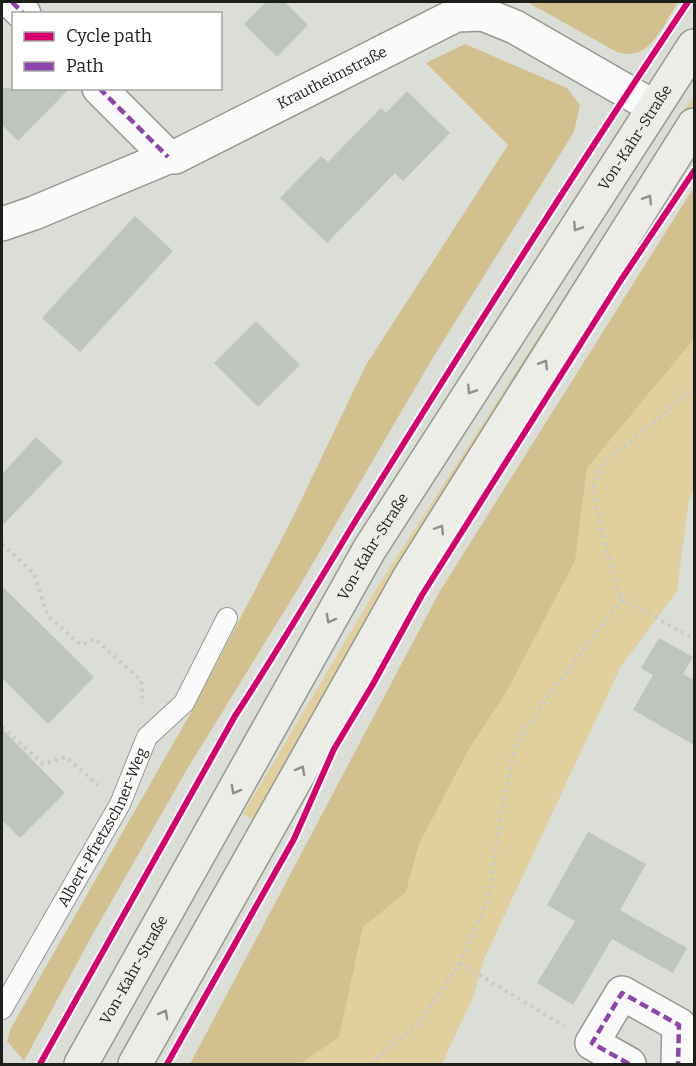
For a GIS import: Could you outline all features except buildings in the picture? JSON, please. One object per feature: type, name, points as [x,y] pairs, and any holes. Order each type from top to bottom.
[{"type":"main road","name":"Von-Kahr-Straße","points":[[81,1065],[369,550],[694,46]]},
{"type":"main road","points":[[135,1065],[409,578],[694,125]]},
{"type":"street","name":"Krautheimstraße","points":[[2,224],[168,157],[175,157],[456,15],[483,14],[515,27],[654,107]]},
{"type":"street","points":[[101,90],[168,157]]},
{"type":"street","points":[[629,1065],[592,1043],[621,993],[679,1025],[678,1065]]},
{"type":"lane","name":"Albert-Pfretzschner-Weg","points":[[2,1010],[120,804],[147,737],[184,703],[227,618]]},
{"type":"path","points":[[694,387],[661,417],[604,462],[592,489],[609,561],[622,600],[694,639]]},
{"type":"path","points":[[2,544],[34,574],[48,616],[81,645],[95,639],[141,680],[147,737]]},
{"type":"path","points":[[370,1065],[419,1023],[460,963],[489,898],[515,747],[541,706],[622,600]]},
{"type":"path","points":[[2,727],[43,764],[66,757],[120,804]]},
{"type":"path","points":[[460,963],[592,1043]]},
{"type":"shaded area","points":[[527,2],[678,2],[654,40],[638,52],[628,54],[617,52]]},
{"type":"shaded area","points":[[465,44],[567,88],[580,105],[574,132],[432,359],[296,592],[186,771],[95,930],[24,1061],[7,1041],[11,1028],[194,707],[292,519],[366,365],[508,145],[426,63]]},
{"type":"shaded area","points":[[694,95],[694,114],[255,821],[243,814],[375,591]]},
{"type":"shaded area","points":[[694,187],[694,339],[587,468],[575,561],[507,691],[469,749],[419,844],[406,892],[363,927],[339,1037],[300,1064],[190,1064],[440,591]]},
{"type":"shaded area","points":[[694,339],[694,490],[689,499],[677,591],[621,666],[484,959],[473,997],[442,1064],[300,1064],[339,1037],[363,927],[406,892],[419,844],[469,749],[507,691],[575,561],[587,468]]},
{"type":"marked path","points":[[12,2],[22,12]]},
{"type":"marked path","points":[[101,90],[168,157]]},
{"type":"marked path","points":[[629,1064],[592,1043],[622,993],[679,1025],[678,1064]]},
{"type":"cycle path","points":[[40,1064],[235,716],[478,324],[688,2]]},
{"type":"cycle path","points":[[167,1064],[294,839],[334,749],[422,595],[621,280],[694,171]]}]
